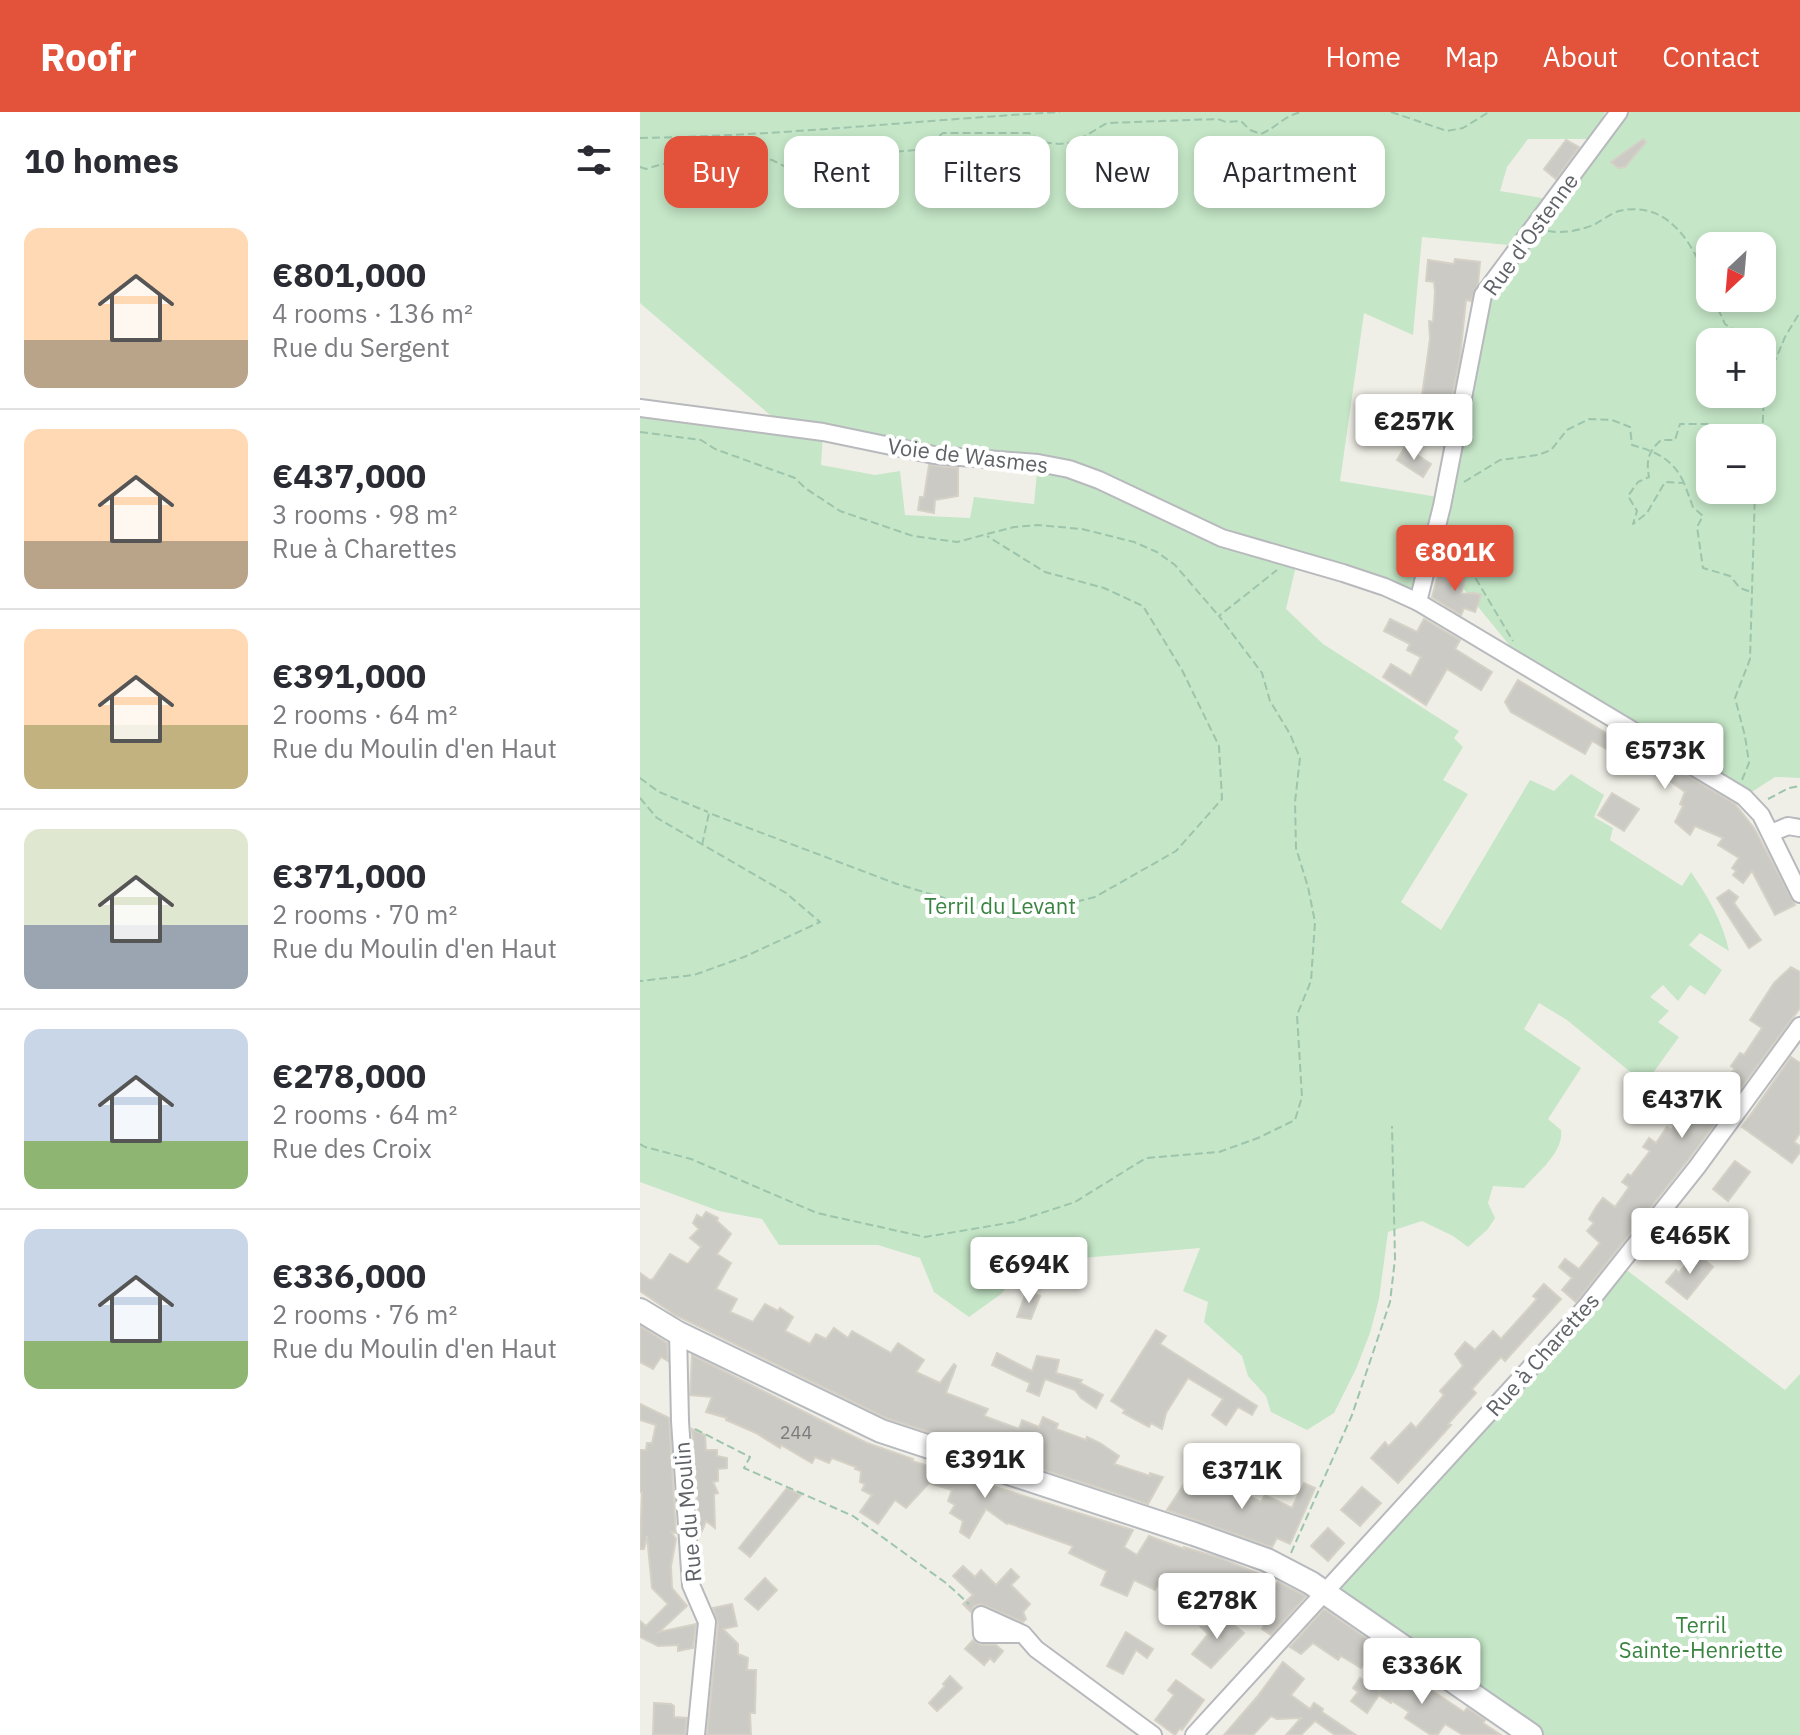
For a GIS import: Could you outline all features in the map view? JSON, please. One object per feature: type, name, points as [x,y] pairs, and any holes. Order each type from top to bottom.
[{"type":"street","name":"Rue d'Ostenne","points":[[1418,602],[1439,517],[1483,295],[1619,112]]},
{"type":"street","name":"Voie de Wasmes","points":[[640,408],[823,432],[934,455],[1038,463],[1069,469],[1222,538],[1385,587],[1418,602],[1532,673],[1736,792],[1754,807],[1771,833],[1800,894]]},
{"type":"street","points":[[1771,833],[1788,826],[1800,828]]},
{"type":"street","name":"Rue à Charettes","points":[[1194,1735],[1585,1308],[1689,1178],[1800,1026]]},
{"type":"street","points":[[640,1310],[678,1333],[881,1431],[1194,1534],[1283,1569],[1326,1593],[1531,1735]]},
{"type":"street","name":"Rue du Moulin","points":[[678,1333],[680,1421],[691,1585],[707,1622],[696,1735]]},
{"type":"street","points":[[981,1615],[1023,1634],[1036,1649],[1153,1735]]},
{"type":"path","points":[[640,138],[790,133],[923,120],[1060,112]]},
{"type":"path","points":[[640,167],[743,163],[756,158],[772,160],[786,167],[812,153],[854,151],[872,154],[915,150],[925,147],[943,133],[1029,133],[1042,142],[1059,144],[1075,142],[1107,123],[1139,120],[1241,121],[1250,130],[1261,134],[1274,129],[1287,115],[1301,112]]},
{"type":"path","points":[[1391,112],[1447,131],[1463,128],[1489,112]]},
{"type":"path","points":[[1539,221],[1550,232],[1568,231],[1593,225],[1618,212],[1645,209],[1676,225],[1696,254]]},
{"type":"path","points":[[1719,312],[1725,324],[1731,328]]},
{"type":"path","points":[[1776,358],[1800,312]]},
{"type":"path","points":[[1461,483],[1500,460],[1538,455],[1551,450],[1567,430],[1589,419],[1612,420],[1630,427],[1632,445],[1650,450],[1676,466],[1693,507],[1703,516],[1697,527],[1703,568],[1730,576],[1740,588],[1751,592]]},
{"type":"path","points":[[1684,483],[1665,482],[1647,513],[1633,524],[1637,511],[1628,496],[1638,482],[1649,477],[1646,462],[1650,450],[1661,440],[1675,440],[1680,424],[1696,424]]},
{"type":"path","points":[[640,432],[701,440],[715,449],[795,478],[840,511],[913,536],[957,542],[1014,527],[1038,525],[1082,529],[1134,542],[1157,552],[1175,565],[1262,673],[1270,701],[1300,758],[1295,802],[1296,848],[1315,922],[1311,981],[1297,1015],[1302,1097],[1295,1120],[1219,1152],[1146,1158],[1075,1202],[1014,1222],[925,1237],[817,1213],[691,1159],[640,1144]]},
{"type":"path","points":[[1736,792],[1749,763],[1735,698],[1750,659],[1754,504]]},
{"type":"path","points":[[1439,517],[1517,648]]},
{"type":"path","points":[[640,778],[659,792],[709,813],[897,884],[1012,918],[1095,897],[1176,851],[1222,799],[1219,746],[1182,670],[1143,606],[1104,588],[1045,572],[987,536]]},
{"type":"path","points":[[1219,616],[1289,559]]},
{"type":"path","points":[[1754,807],[1789,788],[1800,786]]},
{"type":"path","points":[[640,798],[657,818],[786,893],[820,922],[744,957],[694,975],[640,981]]},
{"type":"path","points":[[702,845],[709,813]]},
{"type":"path","points":[[1283,1569],[1352,1415],[1390,1302],[1395,1259],[1392,1126]]},
{"type":"path","points":[[680,1421],[750,1457],[744,1468],[853,1516],[946,1583],[981,1615]]},
{"type":"green space","name":"Terril du Levant","points":[[640,112],[1605,112],[1593,139],[1528,139],[1507,167],[1500,191],[1554,200],[1616,112],[1800,112],[1800,778],[1775,777],[1744,797],[1532,673],[1462,587],[1460,564],[1437,547],[1418,602],[1297,561],[1286,609],[1323,644],[1459,731],[1454,738],[1463,747],[1443,780],[1468,794],[1401,902],[1441,930],[1530,780],[1554,791],[1571,774],[1604,795],[1594,817],[1613,828],[1610,840],[1682,886],[1691,872],[1714,910],[1729,951],[1700,933],[1689,945],[1722,970],[1705,995],[1690,985],[1678,1001],[1663,985],[1650,997],[1669,1011],[1658,1022],[1679,1037],[1645,1084],[1567,1020],[1539,1003],[1524,1029],[1581,1068],[1548,1119],[1561,1130],[1554,1154],[1524,1188],[1493,1186],[1488,1203],[1495,1218],[1468,1247],[1422,1221],[1388,1232],[1379,1299],[1356,1369],[1334,1413],[1307,1430],[1271,1412],[1266,1396],[1248,1376],[1242,1356],[1204,1322],[1208,1302],[1183,1291],[1200,1248],[1070,1259],[1060,1288],[1007,1287],[969,1317],[934,1292],[920,1258],[878,1245],[779,1245],[762,1219],[719,1211],[640,1182],[640,408],[783,426],[640,303]],"holes":[[[1422,237],[1520,246],[1483,295],[1444,498],[1340,481],[1364,313],[1413,335]],[[823,432],[1038,463],[1034,504],[974,497],[970,518],[905,515],[900,471],[875,475],[821,465]]]},
{"type":"green space","name":"Terril Sainte-Henriette","points":[[1620,1265],[1785,1390],[1800,1374],[1800,1735],[1531,1735],[1326,1593]]},
{"type":"building","points":[[1643,139],[1646,142],[1625,167],[1618,168],[1611,162]]},
{"type":"building","points":[[1566,140],[1579,147],[1556,179],[1544,169]]},
{"type":"building","points":[[1455,259],[1480,262],[1478,284],[1471,301],[1466,300],[1460,358],[1447,421],[1427,417],[1428,412],[1420,410],[1435,292],[1434,282],[1426,281],[1428,260],[1454,264]]},
{"type":"building","points":[[1405,447],[1431,464],[1423,477],[1397,460]]},
{"type":"building","points":[[929,465],[958,468],[958,496],[935,500],[934,513],[918,510],[920,497],[924,497]]},
{"type":"building","points":[[1457,566],[1468,569],[1461,594],[1481,595],[1475,612],[1464,608],[1461,615],[1432,597],[1438,575],[1454,580]]},
{"type":"building","points":[[1390,619],[1417,632],[1424,619],[1460,640],[1455,649],[1492,672],[1481,690],[1447,669],[1426,705],[1383,677],[1391,664],[1411,676],[1421,657],[1407,650],[1410,644],[1384,631]]},
{"type":"building","points":[[1518,680],[1611,736],[1614,732],[1735,804],[1754,828],[1795,905],[1775,915],[1752,871],[1743,883],[1733,875],[1736,871],[1732,868],[1739,858],[1718,845],[1723,838],[1695,826],[1690,835],[1675,822],[1683,806],[1680,804],[1685,792],[1670,781],[1673,777],[1621,747],[1615,754],[1592,741],[1585,754],[1511,712],[1505,702]]},
{"type":"building","points":[[1612,793],[1639,809],[1624,831],[1598,815]]},
{"type":"building","points":[[1729,890],[1738,897],[1734,903],[1761,940],[1749,948],[1717,898]]},
{"type":"building","points":[[1791,967],[1800,972],[1800,1008],[1688,1160],[1576,1302],[1562,1290],[1572,1278],[1559,1267],[1565,1259],[1579,1269],[1600,1243],[1587,1231],[1594,1223],[1589,1219],[1596,1207],[1603,1198],[1615,1207],[1629,1187],[1622,1182],[1628,1174],[1631,1176],[1650,1151],[1643,1147],[1649,1138],[1656,1143],[1667,1127],[1671,1130],[1675,1125],[1677,1127],[1688,1108],[1694,1107],[1705,1091],[1710,1095],[1735,1069],[1731,1066],[1740,1053],[1744,1055],[1762,1028],[1750,1020],[1774,983]]},
{"type":"building","points":[[1791,1057],[1800,1063],[1800,1133],[1794,1142],[1800,1146],[1800,1152],[1792,1163],[1742,1127]]},
{"type":"building","points":[[1735,1161],[1750,1172],[1728,1201],[1713,1189]]},
{"type":"building","points":[[706,1212],[718,1218],[717,1221],[731,1234],[717,1254],[731,1263],[716,1289],[737,1299],[730,1312],[753,1322],[765,1304],[778,1311],[780,1308],[793,1317],[785,1331],[810,1344],[816,1334],[826,1339],[834,1328],[848,1338],[852,1331],[891,1353],[898,1343],[924,1360],[916,1372],[940,1383],[954,1364],[956,1366],[946,1393],[988,1409],[984,1416],[1019,1429],[1022,1420],[1039,1427],[1043,1417],[1058,1424],[1056,1429],[1100,1443],[1119,1456],[1114,1464],[1163,1477],[1148,1504],[1038,1468],[1040,1463],[987,1447],[986,1451],[886,1418],[675,1315],[640,1291],[640,1273],[653,1279],[670,1254],[688,1264],[701,1247],[690,1238],[699,1229],[693,1223],[697,1215],[702,1218]]},
{"type":"building","points":[[1695,1252],[1713,1267],[1687,1299],[1666,1282],[1676,1270],[1679,1273]]},
{"type":"building","points":[[1544,1284],[1561,1299],[1505,1361],[1501,1357],[1472,1389],[1476,1393],[1448,1424],[1451,1425],[1398,1483],[1371,1458],[1385,1442],[1388,1446],[1391,1444],[1411,1423],[1416,1428],[1444,1395],[1440,1391],[1463,1366],[1455,1354],[1465,1342],[1475,1350],[1493,1331],[1501,1339],[1537,1299],[1533,1296]]},
{"type":"building","points":[[1027,1290],[1040,1296],[1031,1319],[1017,1317]]},
{"type":"building","points":[[640,1326],[667,1343],[668,1361],[661,1357],[653,1369],[640,1362]]},
{"type":"building","points":[[1156,1330],[1166,1336],[1160,1344],[1257,1406],[1252,1415],[1238,1407],[1226,1425],[1212,1415],[1223,1399],[1188,1378],[1166,1413],[1162,1429],[1151,1423],[1149,1427],[1123,1413],[1125,1410],[1111,1401]]},
{"type":"building","points":[[997,1353],[1032,1371],[1037,1356],[1059,1360],[1056,1373],[1082,1380],[1080,1383],[1103,1395],[1096,1408],[1075,1390],[1045,1379],[1039,1396],[1027,1391],[1030,1383],[992,1365]]},
{"type":"building","points":[[692,1355],[867,1443],[912,1461],[1133,1530],[1124,1547],[1137,1555],[1149,1536],[1220,1558],[1274,1580],[1269,1592],[1278,1582],[1306,1596],[1271,1635],[1262,1629],[1271,1613],[1201,1582],[1198,1591],[1171,1580],[1168,1587],[1159,1582],[1155,1590],[1134,1580],[1127,1596],[1101,1585],[1107,1571],[1069,1553],[1073,1546],[1007,1524],[986,1509],[969,1538],[960,1532],[963,1521],[950,1513],[955,1505],[948,1501],[952,1490],[929,1483],[906,1508],[895,1500],[878,1524],[860,1512],[872,1495],[862,1490],[865,1484],[860,1482],[861,1471],[856,1467],[832,1458],[829,1463],[815,1457],[812,1463],[727,1418],[706,1412],[712,1397],[690,1395]]},
{"type":"building","points":[[640,1404],[669,1418],[676,1533],[671,1532],[676,1539],[671,1566],[672,1588],[687,1606],[659,1632],[696,1624],[693,1648],[678,1651],[678,1645],[658,1646],[640,1637],[640,1621],[646,1626],[668,1604],[652,1588],[647,1536],[644,1549],[640,1549],[640,1450],[646,1450],[647,1443],[652,1443],[656,1425],[640,1420]]},
{"type":"building","points":[[692,1429],[705,1435],[706,1450],[717,1450],[717,1456],[727,1458],[727,1468],[718,1469],[718,1481],[713,1482],[718,1493],[714,1494],[715,1528],[706,1521],[700,1536]]},
{"type":"building","points":[[1188,1478],[1210,1487],[1213,1483],[1221,1486],[1223,1483],[1261,1502],[1265,1495],[1292,1508],[1304,1483],[1315,1488],[1290,1544],[1277,1538],[1272,1547],[1167,1510]]},
{"type":"building","points":[[1362,1487],[1381,1503],[1360,1526],[1341,1510]]},
{"type":"building","points":[[787,1488],[801,1495],[750,1557],[739,1548]]},
{"type":"building","points":[[1328,1528],[1344,1543],[1328,1561],[1311,1546]]},
{"type":"building","points":[[963,1566],[975,1577],[981,1570],[996,1585],[1011,1569],[1019,1577],[1011,1585],[1030,1604],[1023,1612],[1026,1619],[1023,1622],[981,1604],[974,1606],[971,1612],[963,1604],[973,1595],[953,1576]]},
{"type":"building","points":[[765,1578],[777,1590],[758,1610],[745,1599]]},
{"type":"building","points":[[732,1604],[737,1626],[723,1629],[738,1644],[738,1654],[748,1658],[747,1670],[756,1670],[755,1713],[750,1713],[751,1735],[707,1735],[718,1623],[713,1608]]},
{"type":"building","points":[[1324,1609],[1380,1648],[1361,1668],[1341,1656],[1338,1660],[1313,1643],[1301,1654],[1290,1647]]},
{"type":"building","points":[[1220,1614],[1244,1633],[1211,1668],[1192,1654],[1208,1634],[1201,1627],[1211,1627]]},
{"type":"building","points":[[1126,1632],[1153,1649],[1147,1658],[1136,1650],[1123,1674],[1107,1666]]},
{"type":"building","points":[[973,1640],[981,1645],[996,1645],[1003,1651],[994,1662],[990,1658],[984,1665],[965,1649]]},
{"type":"building","points":[[1283,1662],[1304,1679],[1291,1695],[1310,1709],[1314,1703],[1356,1735],[1335,1735],[1315,1721],[1301,1735],[1286,1735],[1301,1718],[1277,1719],[1271,1716],[1253,1735],[1224,1735]]},
{"type":"building","points":[[1397,1667],[1464,1712],[1467,1708],[1501,1735],[1463,1735],[1445,1724],[1438,1734],[1431,1735],[1405,1718],[1409,1712],[1379,1695],[1367,1713],[1351,1701],[1358,1692],[1353,1688],[1360,1678],[1380,1692]]},
{"type":"building","points":[[950,1676],[962,1688],[937,1711],[929,1703]]},
{"type":"building","points":[[1176,1680],[1204,1700],[1175,1735],[1155,1720],[1174,1695],[1168,1690]]},
{"type":"building","points":[[654,1703],[671,1704],[674,1706],[674,1717],[687,1718],[685,1735],[653,1735]]}]
